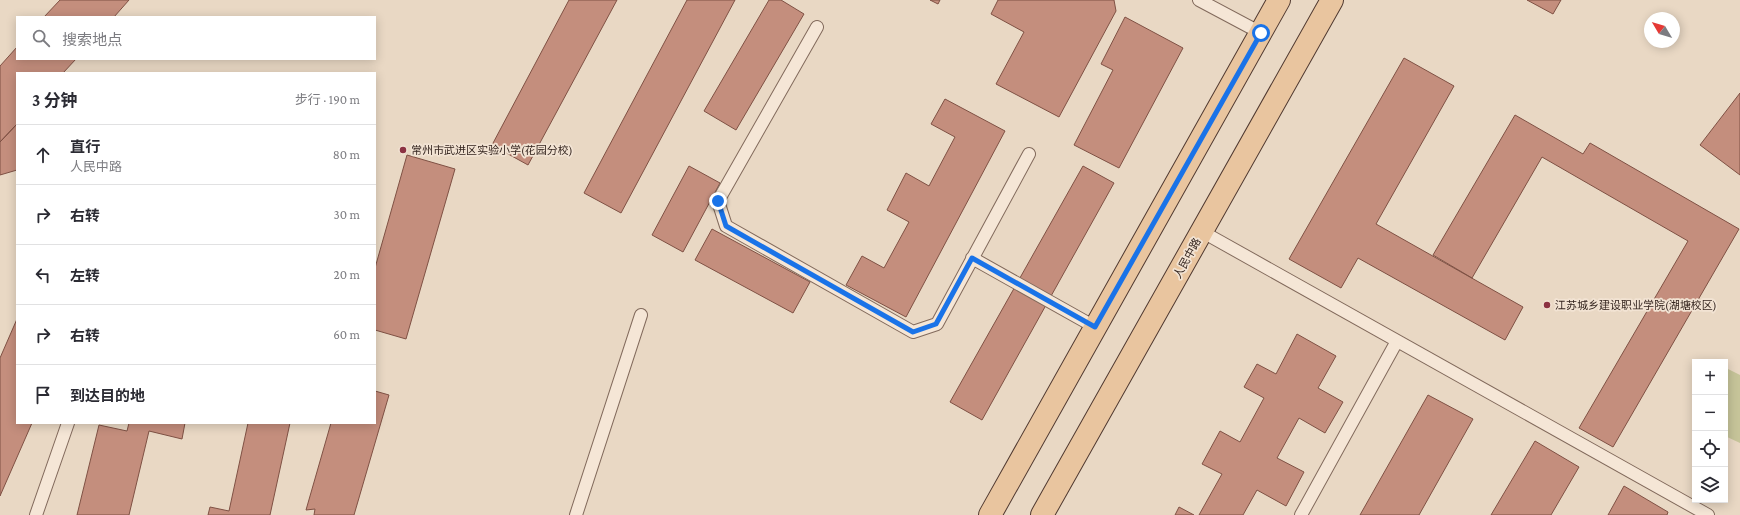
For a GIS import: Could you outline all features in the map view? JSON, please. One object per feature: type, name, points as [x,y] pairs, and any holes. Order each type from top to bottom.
[{"type":"main road","points":[[990,515],[1280,0]]},
{"type":"main road","name":"人民中路","points":[[1042,515],[1332,0]]},
{"type":"lane","points":[[1199,0],[1261,33]]},
{"type":"lane","points":[[817,27],[718,201],[726,226],[913,332],[936,324],[1029,154]]},
{"type":"lane","points":[[1201,231],[1708,515]]},
{"type":"lane","points":[[972,258],[1095,327]]},
{"type":"lane","points":[[576,515],[642,315]]},
{"type":"lane","points":[[1301,515],[1397,341]]},
{"type":"lane","points":[[36,515],[68,424]]},
{"type":"shaded area","points":[[1728,369],[1740,375],[1740,443],[1728,437]]},
{"type":"building","points":[[60,0],[129,0],[115,16],[45,16]]},
{"type":"building","points":[[569,0],[617,0],[528,165],[492,145]]},
{"type":"building","points":[[687,0],[735,0],[621,213],[584,193]]},
{"type":"building","points":[[769,0],[781,0],[804,14],[736,130],[704,111]]},
{"type":"building","points":[[930,0],[940,0],[938,4]]},
{"type":"building","points":[[998,0],[1114,0],[1116,11],[1059,117],[996,84],[1024,32],[991,14]]},
{"type":"building","points":[[1527,0],[1561,0],[1553,14]]},
{"type":"building","points":[[1125,17],[1183,48],[1119,168],[1074,145],[1113,70],[1101,64]]},
{"type":"building","points":[[16,48],[16,60],[75,60],[64,72],[16,72],[16,125],[0,142],[0,66]]},
{"type":"building","points":[[1404,58],[1454,86],[1376,224],[1523,307],[1505,340],[1358,258],[1341,288],[1289,259]]},
{"type":"building","points":[[1740,93],[1740,175],[1700,145]]},
{"type":"building","points":[[945,99],[1005,131],[906,317],[846,285],[862,256],[884,268],[909,222],[887,210],[906,173],[929,186],[955,137],[931,124]]},
{"type":"building","points":[[1515,115],[1583,154],[1590,143],[1739,229],[1613,447],[1579,428],[1688,241],[1542,157],[1472,278],[1433,255]]},
{"type":"building","points":[[16,125],[16,170],[0,175],[0,142]]},
{"type":"building","points":[[407,155],[455,169],[406,339],[376,330],[376,264]]},
{"type":"building","points":[[689,166],[720,183],[683,252],[652,235]]},
{"type":"building","points":[[1083,166],[1114,183],[982,420],[950,402]]},
{"type":"building","points":[[712,229],[810,282],[793,313],[695,260]]},
{"type":"building","points":[[16,321],[16,424],[32,424],[0,496],[0,358]]},
{"type":"building","points":[[1297,334],[1336,356],[1318,388],[1343,402],[1325,433],[1299,418],[1277,458],[1304,472],[1286,506],[1257,490],[1243,515],[1199,515],[1222,474],[1202,464],[1220,431],[1240,442],[1264,398],[1244,387],[1257,364],[1276,374]]},
{"type":"building","points":[[376,391],[389,395],[354,515],[314,515],[315,509],[306,510],[331,424],[376,424]]},
{"type":"building","points":[[1428,395],[1473,419],[1419,515],[1360,515]]},
{"type":"building","points":[[129,424],[185,424],[182,439],[149,431],[129,515],[77,515],[99,425],[127,431]]},
{"type":"building","points":[[248,424],[290,424],[270,515],[208,515],[210,507],[229,511]]},
{"type":"building","points":[[1535,441],[1579,467],[1551,515],[1491,515]]},
{"type":"building","points":[[1624,486],[1668,512],[1667,515],[1608,515]]},
{"type":"building","points":[[1179,507],[1194,515],[1175,515]]},
{"type":"place","name":"常州市武进区实验小学(花园分校)","points":[[403,150]]},
{"type":"place","name":"江苏城乡建设职业学院(湖塘校区)","points":[[1547,305]]},
{"type":"route","points":[[718,201],[726,226],[913,332],[936,324],[972,258],[1095,327],[1261,33]]}]
